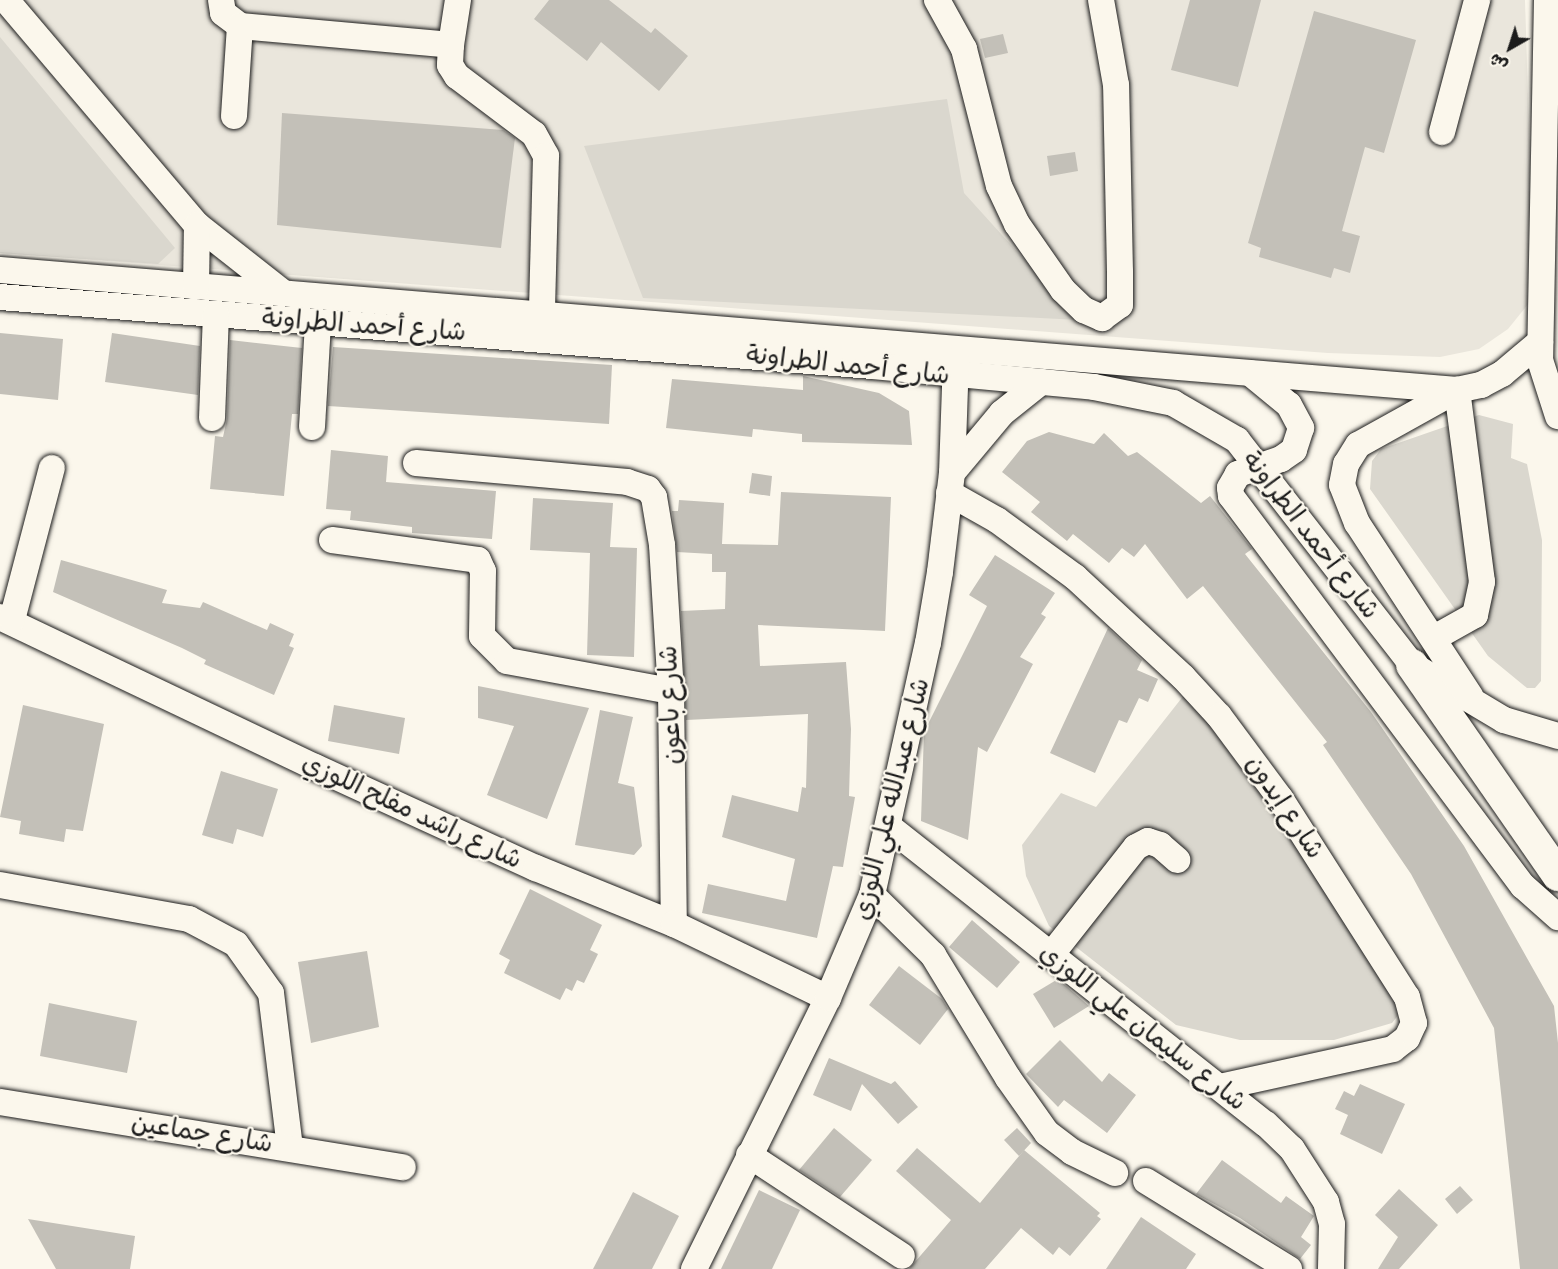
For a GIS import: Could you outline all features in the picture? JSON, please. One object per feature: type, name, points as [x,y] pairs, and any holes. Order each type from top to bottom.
[{"type":"main road","points":[[1412,665],[1558,875]]},
{"type":"street","points":[[6,0],[197,225],[280,291]]},
{"type":"street","points":[[221,0],[223,13],[240,26],[451,45]]},
{"type":"street","points":[[458,0],[450,65],[457,76],[484,100],[534,134],[546,156],[542,312]]},
{"type":"street","points":[[937,0],[964,49],[999,186],[1017,224],[1063,290],[1084,310],[1102,318],[1120,305],[1120,272],[1116,85],[1101,0]]},
{"type":"street","points":[[1442,132],[1477,0]]},
{"type":"street","points":[[1547,0],[1540,342],[1542,375],[1558,416]]},
{"type":"street","points":[[234,116],[240,26]]},
{"type":"street","points":[[196,287],[197,225]]},
{"type":"street","name":"شارع أحمد الطراونة","points":[[0,270],[196,287],[280,291],[542,312],[1457,390],[1481,385],[1502,374],[1540,342]]},
{"type":"street","name":"شارع أحمد الطراونة","points":[[0,297],[820,361],[955,376],[1094,387],[1173,403],[1237,440],[1412,665],[1475,704],[1521,728],[1558,736]]},
{"type":"street","points":[[212,418],[216,314]]},
{"type":"street","points":[[312,427],[318,322]]},
{"type":"street","name":"شارع عبدالله علي اللوزي","points":[[694,1269],[828,998],[872,895],[928,643],[950,483],[958,347]]},
{"type":"street","points":[[1250,373],[1289,405],[1301,428],[1294,450],[1281,459],[1257,466],[1233,480],[1231,496],[1523,886],[1558,917]]},
{"type":"street","points":[[950,483],[1002,413],[1041,382]]},
{"type":"street","points":[[1434,638],[1474,615],[1482,582],[1457,390],[1358,445],[1346,464],[1342,485],[1357,523],[1475,704]]},
{"type":"street","name":"شارع باعون","points":[[416,463],[627,482],[648,489],[658,508],[671,691],[674,924]]},
{"type":"street","points":[[6,619],[52,468]]},
{"type":"street","name":"شارع إيدون","points":[[950,483],[1075,577],[1168,663],[1219,716],[1280,798],[1407,997],[1414,1023],[1407,1038],[1393,1049],[1220,1087]]},
{"type":"street","points":[[332,540],[478,560],[483,571],[482,636],[507,661],[671,691]]},
{"type":"street","name":"شارع راشد مفلح اللوزي","points":[[6,619],[335,776],[536,867],[674,924],[828,998]]},
{"type":"street","name":"شارع سليمان علي اللوزي","points":[[888,826],[1220,1087],[1292,1149],[1319,1186],[1330,1213],[1331,1269]]},
{"type":"street","points":[[1051,955],[1136,848],[1148,841],[1177,860]]},
{"type":"street","points":[[0,885],[189,919],[236,944],[271,993],[290,1148]]},
{"type":"street","points":[[872,895],[933,955],[1008,1078],[1047,1132],[1072,1152],[1115,1173]]},
{"type":"street","name":"شارع جماعين","points":[[0,1101],[404,1167]]},
{"type":"street","points":[[749,1155],[902,1256]]},
{"type":"street","points":[[1146,1181],[1289,1269]]},
{"type":"shaded area","points":[[0,0],[1525,0],[1534,297],[1508,329],[1479,349],[1440,357],[1328,353],[0,253]]},
{"type":"shaded area","points":[[0,37],[175,248],[158,264],[0,253]]},
{"type":"shaded area","points":[[947,99],[964,193],[1079,320],[643,298],[584,146]]},
{"type":"shaded area","points":[[1479,415],[1513,424],[1511,458],[1527,464],[1542,540],[1541,681],[1535,688],[1527,688],[1488,656],[1370,489],[1372,461],[1381,449]]},
{"type":"shaded area","points":[[1188,690],[1241,750],[1403,1009],[1392,1023],[1334,1040],[1240,1040],[1176,1025],[1049,926],[1026,876],[1022,845],[1061,793],[1096,807]]},
{"type":"building","points":[[549,0],[609,0],[651,33],[655,28],[688,56],[659,91],[601,42],[587,61],[534,19]]},
{"type":"building","points":[[1190,0],[1261,0],[1238,87],[1171,70]]},
{"type":"building","points":[[1314,11],[1416,40],[1384,153],[1365,147],[1342,231],[1360,236],[1350,273],[1334,268],[1331,278],[1259,257],[1261,248],[1248,243]]},
{"type":"building","points":[[1003,34],[1008,53],[985,58],[980,39]]},
{"type":"building","points":[[282,113],[503,130],[515,138],[501,248],[277,225]]},
{"type":"building","points":[[1075,152],[1078,171],[1050,176],[1047,156]]},
{"type":"building","points":[[0,333],[63,339],[58,400],[0,394]]},
{"type":"building","points":[[112,333],[200,346],[198,395],[105,382]]},
{"type":"building","points":[[230,340],[302,348],[298,414],[292,414],[284,496],[210,489],[215,436],[223,437],[227,419]]},
{"type":"building","points":[[333,347],[612,365],[609,424],[328,406]]},
{"type":"building","points":[[803,376],[879,393],[909,411],[912,445],[802,442],[802,434],[753,429],[752,437],[666,428],[672,379],[803,390]]},
{"type":"building","points":[[1049,432],[1094,444],[1104,433],[1128,456],[1137,452],[1201,503],[1210,496],[1252,549],[1245,554],[1371,712],[1464,846],[1554,1006],[1558,1043],[1558,1269],[1520,1269],[1494,1028],[1411,874],[1323,745],[1327,742],[1203,586],[1187,599],[1145,544],[1134,557],[1122,548],[1109,563],[1073,534],[1067,541],[1031,512],[1040,502],[1002,472],[1027,441]]},
{"type":"building","points":[[331,450],[388,456],[386,482],[496,491],[492,539],[412,533],[412,527],[350,520],[351,511],[326,509]]},
{"type":"building","points":[[752,473],[772,476],[770,496],[749,493]]},
{"type":"building","points":[[781,492],[891,497],[885,631],[758,625],[760,666],[846,662],[851,729],[849,796],[855,797],[843,867],[833,866],[817,938],[702,913],[708,884],[786,901],[795,859],[722,837],[732,795],[798,812],[802,787],[806,788],[808,714],[686,720],[681,611],[725,609],[726,572],[712,572],[712,554],[677,552],[672,511],[678,511],[679,500],[724,503],[722,544],[778,545]]},
{"type":"building","points":[[533,498],[613,503],[610,547],[637,548],[634,657],[587,655],[590,553],[530,550]]},
{"type":"building","points":[[995,555],[1055,593],[1041,614],[1046,617],[1020,657],[1033,664],[987,752],[978,747],[968,840],[921,821],[924,732],[987,606],[969,595]]},
{"type":"building","points":[[61,560],[167,590],[162,603],[200,608],[203,602],[267,630],[270,623],[294,634],[289,646],[294,648],[274,695],[204,664],[206,660],[182,648],[53,592]]},
{"type":"building","points":[[1108,628],[1142,660],[1137,670],[1158,679],[1148,702],[1139,698],[1127,723],[1119,720],[1095,773],[1050,753]]},
{"type":"building","points":[[478,686],[589,708],[547,819],[487,795],[514,726],[478,718]]},
{"type":"building","points":[[23,705],[104,724],[83,831],[66,829],[64,842],[19,834],[21,821],[0,817]]},
{"type":"building","points":[[334,705],[405,718],[399,754],[328,741]]},
{"type":"building","points":[[600,710],[633,717],[618,783],[634,787],[642,846],[634,855],[575,845]]},
{"type":"building","points":[[221,771],[278,789],[263,837],[237,829],[233,844],[202,835]]},
{"type":"building","points":[[530,889],[602,925],[590,950],[598,954],[584,983],[577,980],[572,991],[566,988],[560,1000],[504,973],[510,960],[499,954]]},
{"type":"building","points":[[972,920],[1020,962],[997,988],[949,947]]},
{"type":"building","points":[[367,951],[379,1027],[311,1043],[298,962]]},
{"type":"building","points":[[899,966],[942,999],[948,1009],[920,1045],[869,1005]]},
{"type":"building","points":[[1058,979],[1089,1006],[1054,1028],[1033,994]]},
{"type":"building","points":[[49,1003],[137,1021],[127,1073],[40,1056]]},
{"type":"building","points":[[1060,1040],[1102,1082],[1109,1073],[1136,1095],[1107,1133],[1064,1100],[1058,1107],[1026,1074]]},
{"type":"building","points":[[829,1058],[891,1084],[895,1081],[918,1107],[898,1124],[862,1084],[851,1111],[813,1095]]},
{"type":"building","points":[[1360,1084],[1405,1104],[1382,1154],[1340,1134],[1348,1115],[1335,1109],[1344,1091],[1354,1096]]},
{"type":"building","points":[[834,1128],[872,1160],[840,1197],[799,1170]]},
{"type":"building","points":[[1017,1128],[1031,1143],[1019,1156],[1004,1140]]},
{"type":"building","points":[[917,1148],[980,1203],[1024,1150],[1100,1213],[1097,1216],[1101,1219],[1070,1256],[1059,1247],[1053,1255],[1021,1228],[985,1269],[909,1269],[951,1220],[896,1171]]},
{"type":"building","points":[[1222,1160],[1281,1203],[1286,1196],[1314,1216],[1301,1237],[1311,1245],[1300,1259],[1240,1218],[1196,1194]]},
{"type":"building","points":[[1460,1186],[1473,1200],[1457,1214],[1445,1199]]},
{"type":"building","points":[[1399,1189],[1438,1225],[1399,1269],[1378,1269],[1398,1237],[1375,1215]]},
{"type":"building","points":[[759,1190],[800,1210],[772,1269],[721,1269]]},
{"type":"building","points":[[633,1192],[679,1216],[652,1269],[593,1269]]},
{"type":"building","points":[[1141,1217],[1196,1254],[1186,1269],[1106,1269]]},
{"type":"building","points":[[28,1219],[135,1236],[130,1269],[56,1269]]}]
